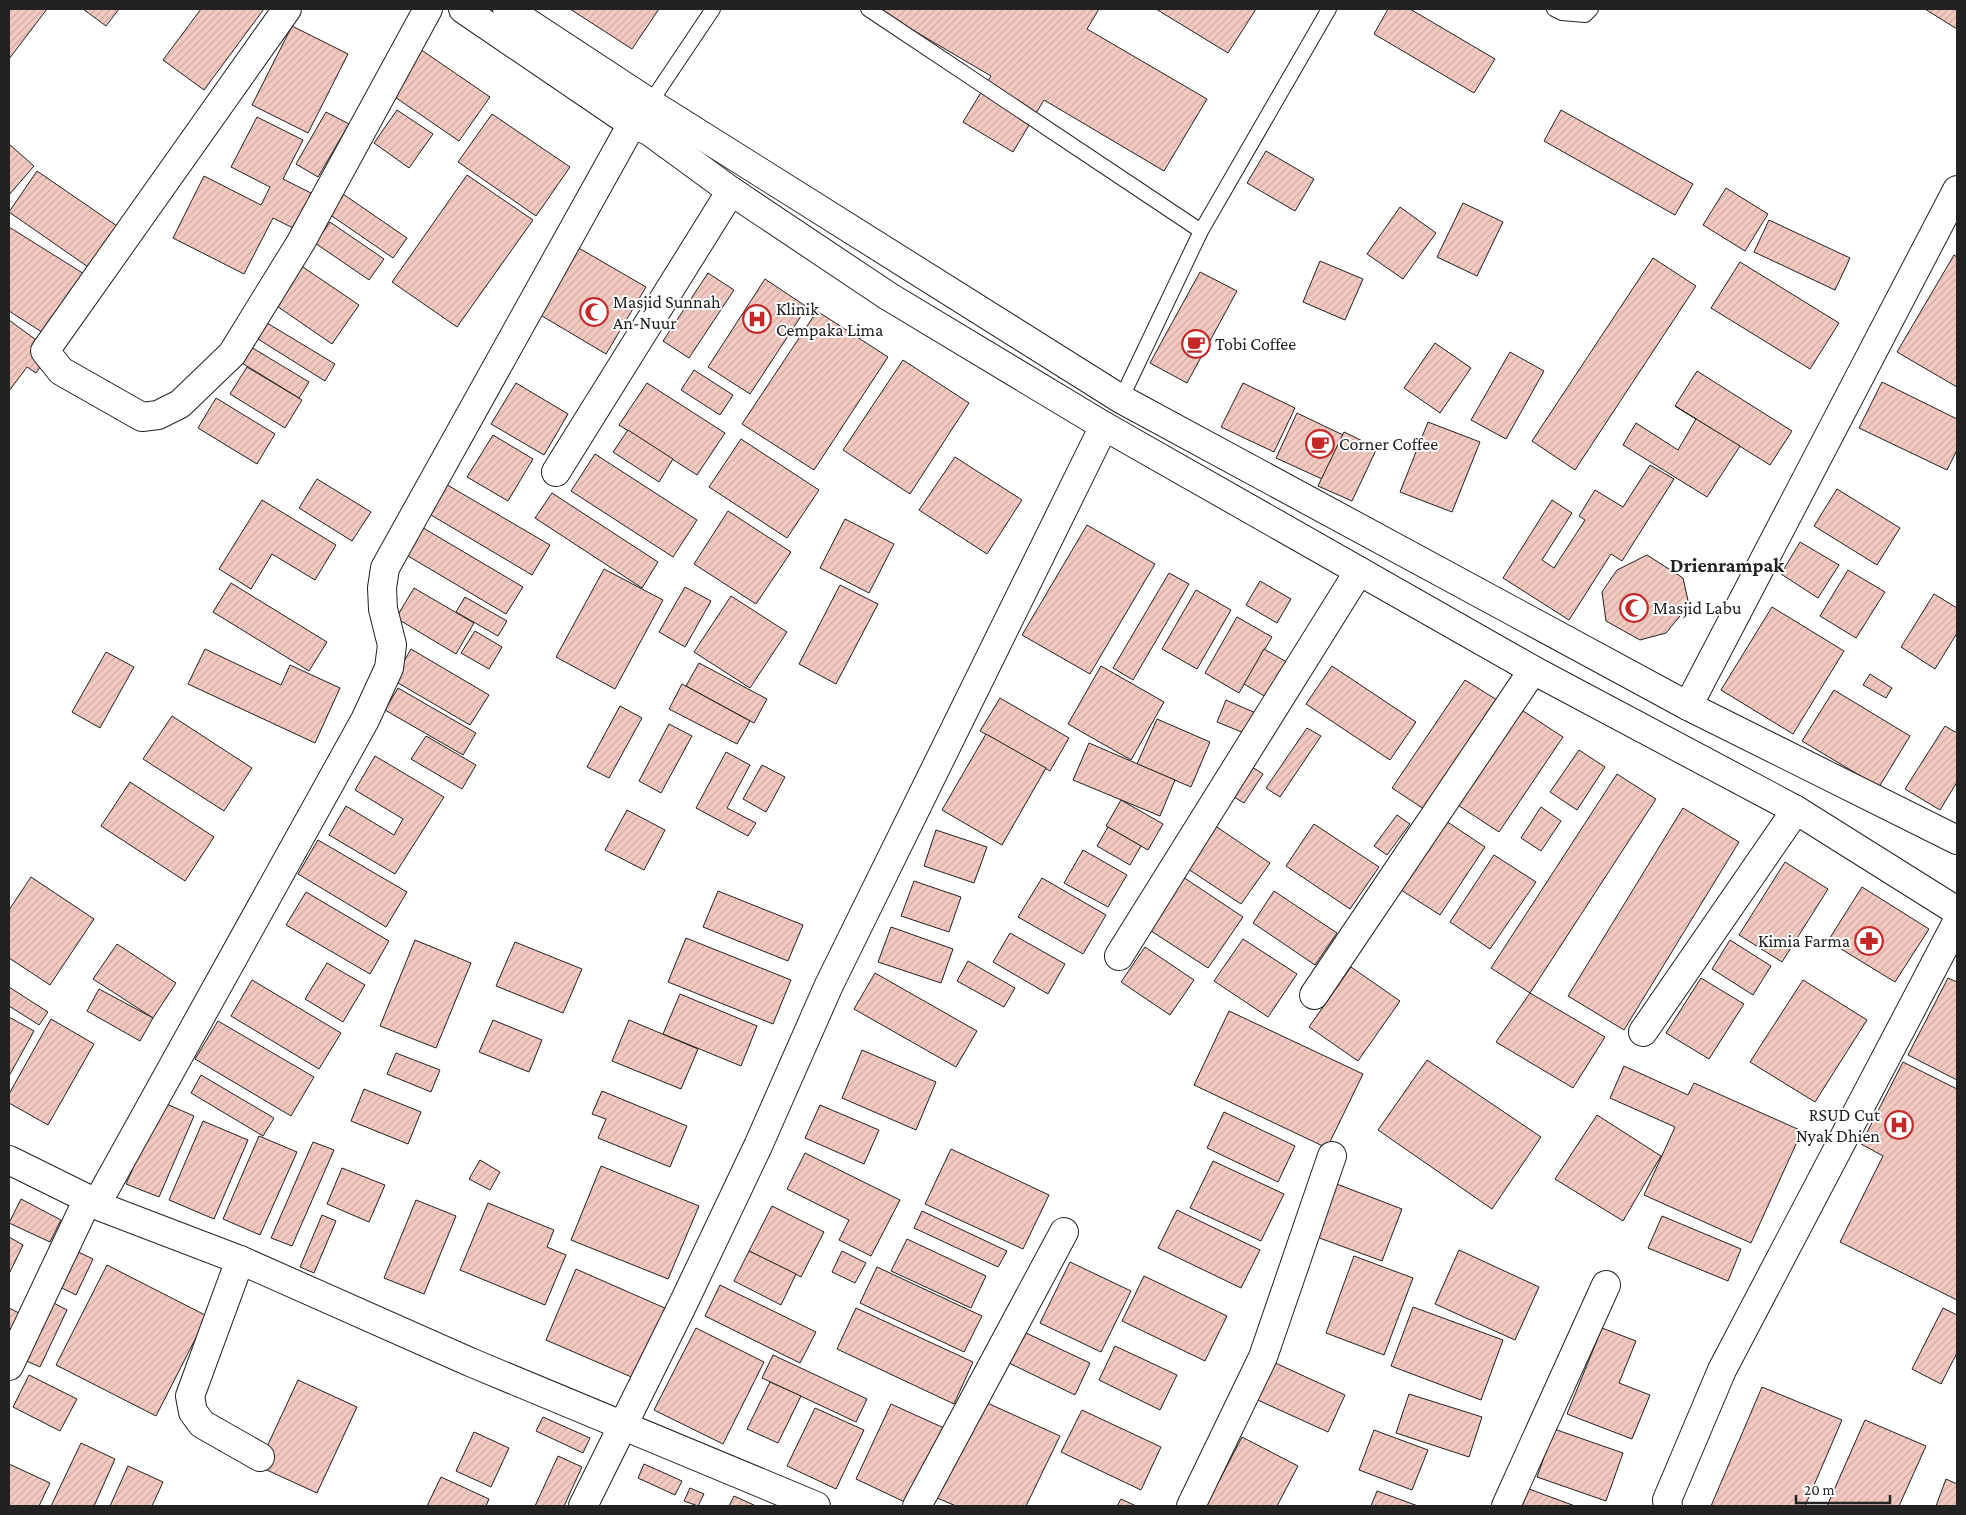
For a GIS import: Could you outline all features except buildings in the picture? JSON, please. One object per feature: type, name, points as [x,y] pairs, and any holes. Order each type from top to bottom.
[{"type":"main road","points":[[287,9],[44,351],[61,371],[142,417],[158,415],[180,404],[232,354],[301,242],[428,9]]},
{"type":"main road","points":[[463,9],[632,124],[649,131],[730,191],[888,296],[1104,426],[1358,571],[1533,670],[1796,810],[1957,911]]},
{"type":"main road","points":[[507,9],[650,103],[1121,399],[1688,706],[1957,840]]},
{"type":"main road","points":[[9,1366],[92,1202],[366,720],[389,668],[392,646],[383,610],[382,588],[385,568],[632,124],[650,103]]},
{"type":"main road","points":[[1688,706],[1957,190]]},
{"type":"main road","points":[[556,472],[730,191]]},
{"type":"main road","points":[[583,1506],[758,1146],[829,985],[1104,426]]},
{"type":"main road","points":[[1119,956],[1358,571]]},
{"type":"main road","points":[[1314,995],[1533,670]]},
{"type":"main road","points":[[1643,1032],[1796,810]]},
{"type":"main road","points":[[1668,1506],[1667,1500],[1722,1370],[1957,922]]},
{"type":"main road","points":[[1191,1506],[1263,1357],[1332,1156]]},
{"type":"main road","points":[[9,1160],[92,1202],[240,1260],[470,1362],[816,1506]]},
{"type":"main road","points":[[917,1506],[1064,1232]]},
{"type":"main road","points":[[240,1260],[190,1396],[193,1412],[202,1424],[260,1457]]},
{"type":"main road","points":[[1506,1506],[1606,1285]]},
{"type":"lane","points":[[650,103],[713,9]]},
{"type":"lane","points":[[868,9],[1201,231]]},
{"type":"lane","points":[[1121,399],[1201,231],[1329,9]]},
{"type":"lane","points":[[1554,9],[1562,13],[1585,15],[1591,9]]},
{"type":"place","name":"Masjid Sunnah An-Nuur","points":[[594,312]]},
{"type":"place","name":"Klinik Cempaka Lima","points":[[757,319]]},
{"type":"place","name":"Tobi Coffee","points":[[1196,344]]},
{"type":"place","name":"Corner Coffee","points":[[1320,444]]},
{"type":"place","name":"Masjid Labu","points":[[1634,608]]},
{"type":"place","name":"Kimia Farma","points":[[1869,941]]},
{"type":"place","name":"RSUD Cut Nyak Dhien","points":[[1899,1125]]},
{"type":"district","name":"Drienrampak","points":[[1727,565]]}]
